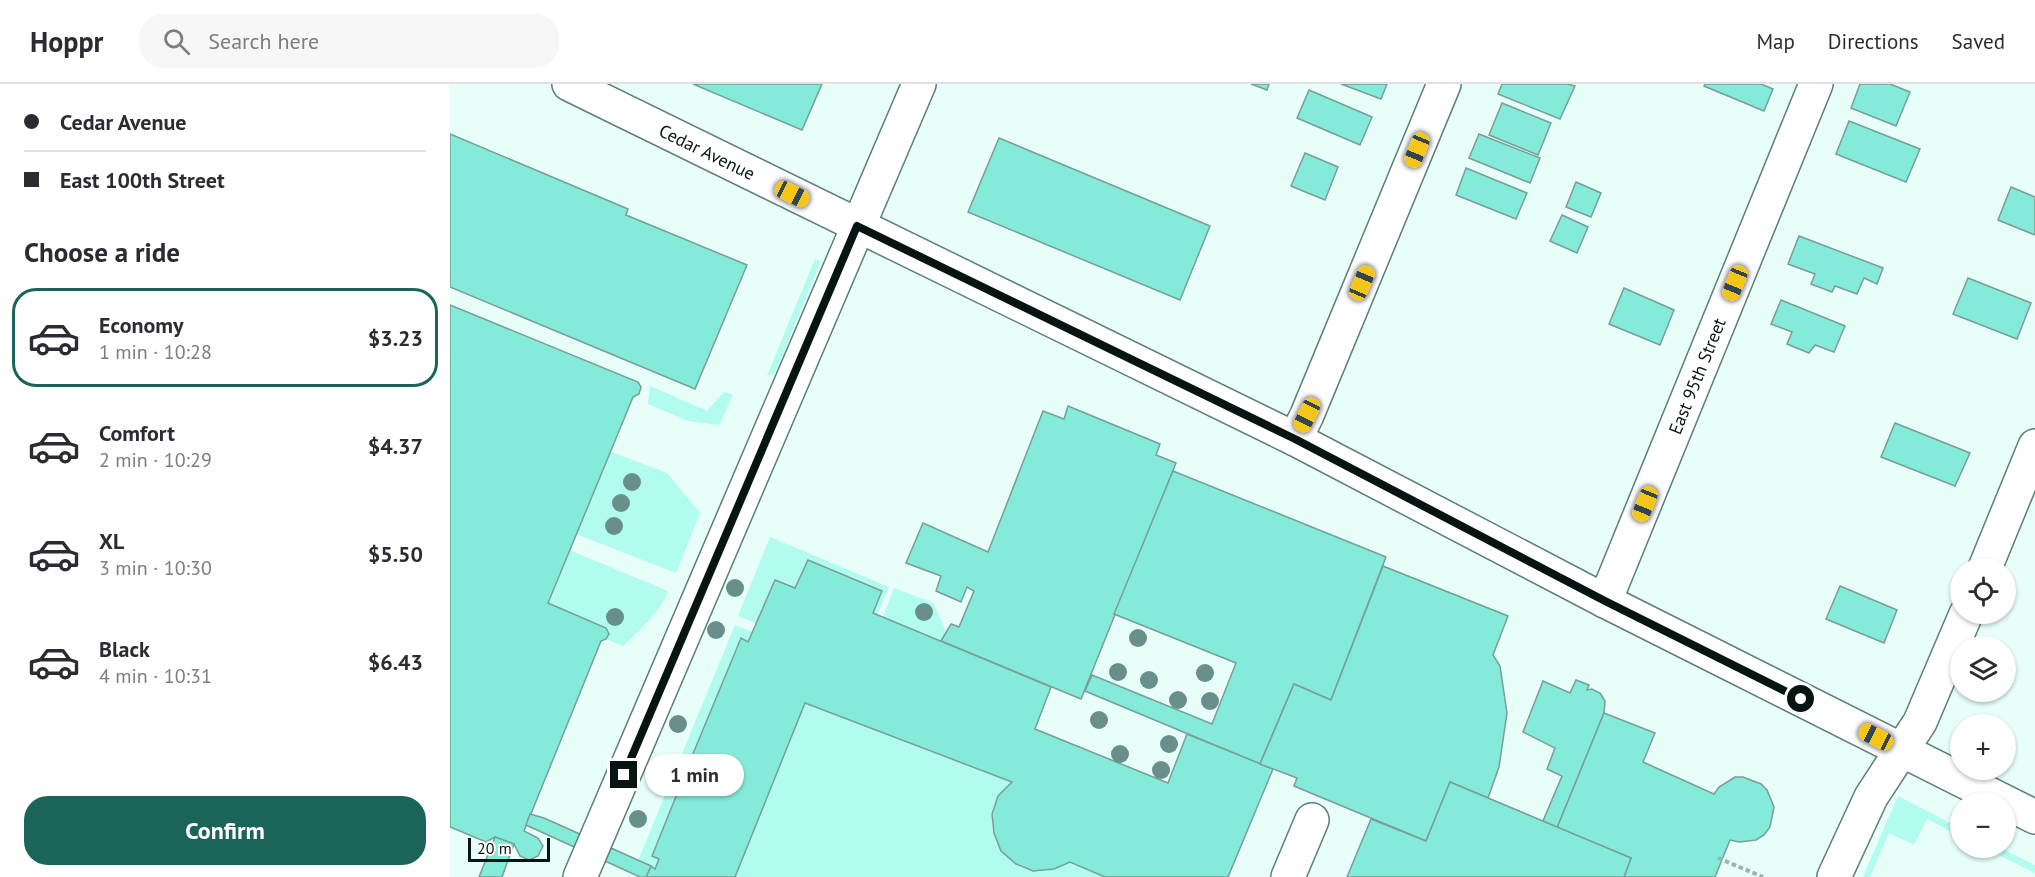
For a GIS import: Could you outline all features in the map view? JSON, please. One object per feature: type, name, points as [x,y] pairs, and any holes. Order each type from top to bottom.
[{"type":"street","name":"Cedar Avenue","points":[[569,84],[1295,439],[1605,601],[2035,817]]},
{"type":"street","points":[[580,877],[919,84]]},
{"type":"street","points":[[1295,439],[1444,84]]},
{"type":"street","name":"East 95th Street","points":[[1605,601],[1816,84]]},
{"type":"street","points":[[1989,558],[2035,446]]},
{"type":"street","points":[[1834,877],[1871,796],[1920,722],[1962,624]]},
{"type":"street","points":[[1288,877],[1312,820]]},
{"type":"path","points":[[1718,858],[1763,877]]},
{"type":"green space","points":[[815,259],[821,261],[775,373],[767,376]]},
{"type":"green space","points":[[650,386],[707,411],[724,392],[733,395],[719,425],[688,421],[648,404]]},
{"type":"green space","points":[[611,452],[667,473],[700,513],[676,573],[576,534]]},
{"type":"green space","points":[[770,537],[889,587],[877,615],[873,613],[882,590],[808,560],[795,588],[775,580],[756,623],[738,616]]},
{"type":"green space","points":[[569,550],[668,591],[655,613],[623,646],[606,639],[609,634],[606,628],[548,603]]},
{"type":"green space","points":[[894,588],[933,603],[946,631],[941,641],[883,617]]},
{"type":"green space","points":[[735,625],[753,632],[748,642],[741,639],[690,761],[682,767],[678,775],[677,794],[652,856],[659,859],[655,869],[638,861]]},
{"type":"green space","points":[[805,703],[1012,782],[999,795],[992,818],[993,830],[1003,853],[1022,868],[1034,871],[1052,869],[1070,862],[1105,877],[735,877]]},
{"type":"green space","points":[[1898,796],[1950,823],[1950,831],[1927,819],[1914,845],[1889,833],[1870,877],[1863,877]]},
{"type":"green space","points":[[2016,856],[2035,865],[2035,873],[2004,858],[2016,858]]},
{"type":"building","points":[[693,84],[822,84],[802,130]]},
{"type":"building","points":[[1251,84],[1269,84],[1267,90]]},
{"type":"building","points":[[1341,84],[1387,84],[1381,99]]},
{"type":"building","points":[[1502,84],[1568,84],[1575,86],[1560,119],[1498,94]]},
{"type":"building","points":[[1705,84],[1761,84],[1773,89],[1764,111],[1704,86]]},
{"type":"building","points":[[1860,84],[1890,84],[1910,92],[1896,126],[1851,108]]},
{"type":"building","points":[[1309,90],[1372,117],[1360,145],[1297,118]]},
{"type":"building","points":[[1502,103],[1551,123],[1538,155],[1489,135]]},
{"type":"building","points":[[1849,121],[1920,149],[1906,182],[1836,154]]},
{"type":"building","points":[[450,134],[628,209],[626,215],[747,265],[695,389],[450,287]]},
{"type":"building","points":[[1479,134],[1540,158],[1530,183],[1469,158]]},
{"type":"building","points":[[999,138],[1210,226],[1180,300],[968,212]]},
{"type":"building","points":[[1305,153],[1338,167],[1325,200],[1291,186]]},
{"type":"building","points":[[1466,168],[1527,193],[1516,219],[1456,195]]},
{"type":"building","points":[[1576,182],[1601,193],[1591,217],[1566,207]]},
{"type":"building","points":[[2011,187],[2035,197],[2035,235],[1998,220]]},
{"type":"building","points":[[1562,215],[1588,227],[1577,253],[1550,241]]},
{"type":"building","points":[[1799,236],[1883,268],[1877,284],[1864,278],[1857,294],[1835,286],[1832,292],[1811,284],[1815,274],[1788,264]]},
{"type":"building","points":[[1968,278],[2031,303],[2017,339],[1953,314]]},
{"type":"building","points":[[1624,288],[1674,310],[1660,345],[1609,324]]},
{"type":"building","points":[[1781,300],[1845,326],[1834,352],[1815,345],[1809,353],[1787,344],[1792,332],[1771,324]]},
{"type":"building","points":[[450,305],[638,382],[641,387],[639,394],[633,397],[548,603],[606,628],[609,634],[601,641],[524,831],[538,838],[543,846],[538,856],[529,860],[520,856],[514,844],[495,837],[486,842],[450,827]]},
{"type":"building","points":[[1068,406],[1160,444],[1156,455],[1176,463],[1081,699],[941,641],[951,624],[959,627],[974,591],[967,587],[961,602],[936,591],[941,576],[906,563],[923,523],[988,552],[1043,411],[1064,419]]},
{"type":"building","points":[[1895,423],[1970,453],[1955,486],[1881,457]]},
{"type":"building","points":[[1173,471],[1386,557],[1331,700],[1294,684],[1260,764],[1085,691],[1092,675],[1212,724],[1236,663],[1114,614]]},
{"type":"building","points":[[808,560],[882,591],[873,613],[1051,687],[1035,729],[1168,783],[1187,734],[1273,769],[1228,877],[1105,877],[1070,862],[1054,869],[1033,871],[1016,864],[1001,851],[994,833],[992,814],[998,796],[1012,782],[805,703],[735,877],[646,877],[651,866],[655,869],[659,859],[652,856],[677,794],[675,785],[677,776],[684,764],[690,761],[741,638],[748,642],[775,580],[795,588]]},
{"type":"building","points":[[1383,566],[1508,616],[1493,655],[1500,666],[1507,713],[1499,767],[1488,798],[1450,782],[1426,841],[1294,786],[1297,778],[1260,764],[1294,684],[1331,700]]},
{"type":"building","points":[[1840,586],[1897,610],[1884,643],[1826,619]]},
{"type":"building","points":[[1576,680],[1589,685],[1587,690],[1592,689],[1600,693],[1605,701],[1604,713],[1557,828],[1543,821],[1562,776],[1547,769],[1555,748],[1523,732],[1543,681],[1570,693]]},
{"type":"building","points":[[1604,713],[1655,733],[1643,762],[1714,794],[1719,787],[1735,777],[1743,777],[1761,784],[1767,790],[1774,807],[1770,827],[1756,840],[1739,842],[1730,840],[1715,877],[1624,877],[1631,858],[1557,828]]},
{"type":"building","points":[[1450,782],[1631,858],[1624,877],[1347,877],[1371,819],[1426,841]]},
{"type":"building","points":[[530,814],[544,818],[651,866],[646,877],[640,877],[526,825]]},
{"type":"building","points":[[495,837],[514,844],[502,877],[479,877]]},
{"type":"route","points":[[624,775],[857,226],[1295,439],[1605,601],[1801,699]]}]
